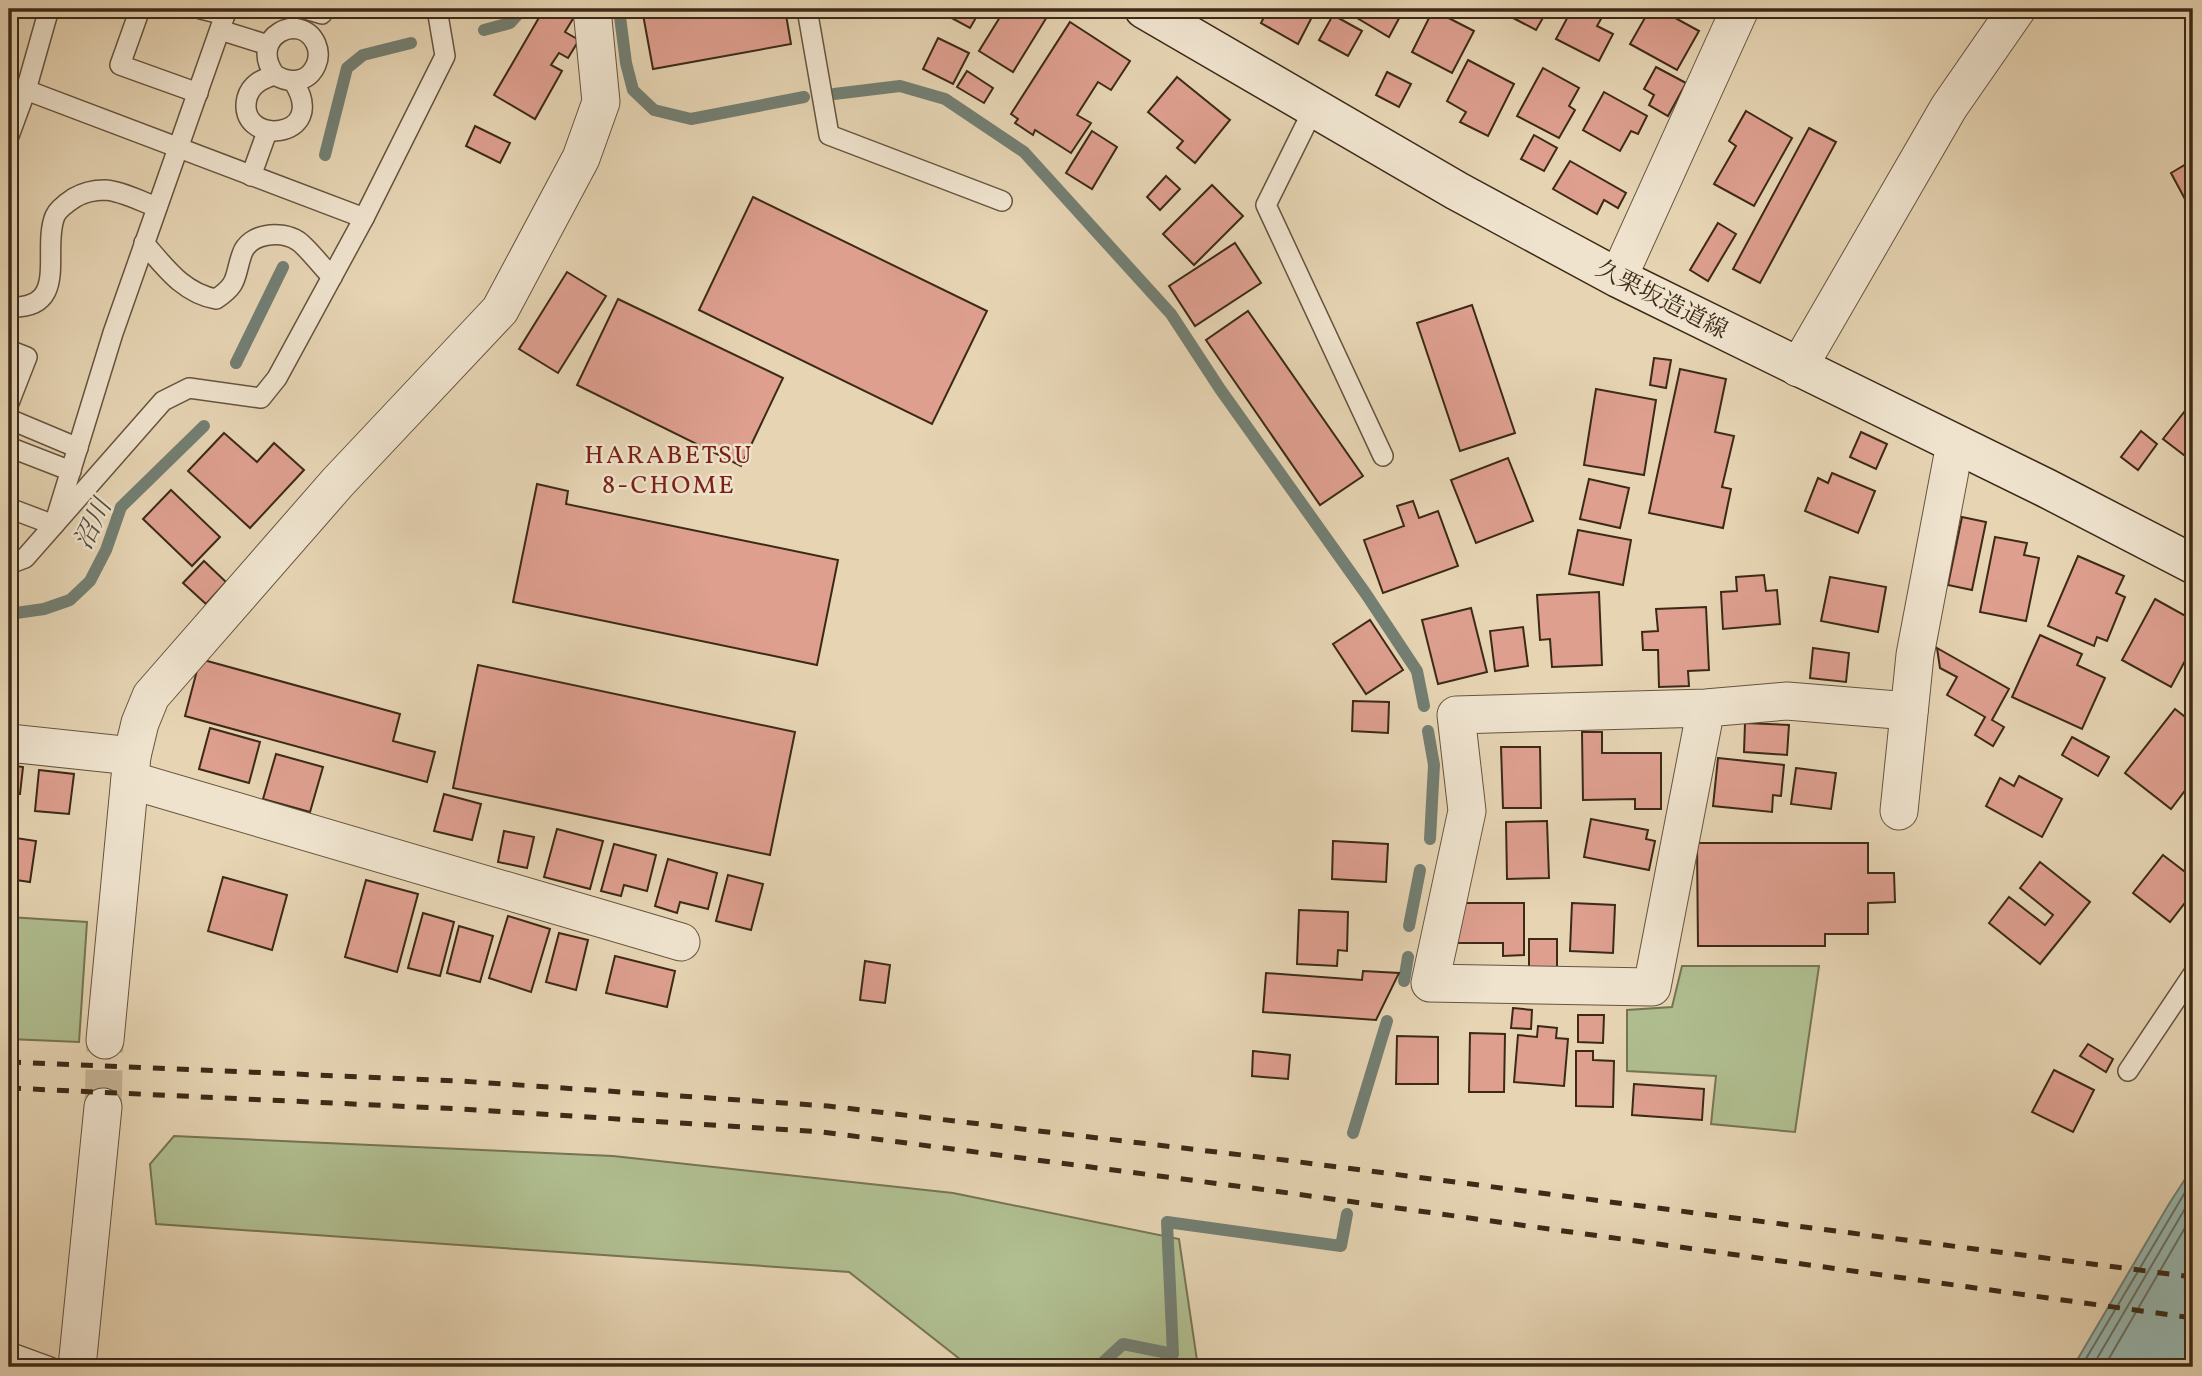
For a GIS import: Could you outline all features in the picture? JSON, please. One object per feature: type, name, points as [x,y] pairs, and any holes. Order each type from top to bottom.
[{"type":"main road","name":"久栗坂造道線","points":[[1144,9],[1457,191],[1618,278],[2046,488],[2193,564]]},
{"type":"street","points":[[105,1040],[131,768],[140,723],[151,696],[338,482],[500,310],[582,158],[601,102],[592,9]]},
{"type":"street","points":[[1798,368],[1949,107],[2017,9]]},
{"type":"street","points":[[1618,278],[1726,14]]},
{"type":"street","points":[[1899,811],[1915,655],[1955,444]]},
{"type":"street","points":[[1706,708],[1652,986],[1430,983],[1467,811],[1456,715],[1706,708],[1787,701],[1909,711]]},
{"type":"street","points":[[9,743],[131,768],[681,942]]},
{"type":"street","points":[[77,1367],[103,1107]]},
{"type":"lane","points":[[9,136],[26,90],[49,9]]},
{"type":"lane","points":[[140,9],[120,65],[198,93]]},
{"type":"lane","points":[[201,9],[224,18],[268,45]]},
{"type":"lane","points":[[305,9],[322,14],[324,9]]},
{"type":"lane","points":[[9,564],[25,558],[163,401],[189,388],[261,398],[277,378],[364,218],[445,56],[437,9]]},
{"type":"lane","points":[[807,9],[829,135],[1002,201]]},
{"type":"lane","points":[[54,525],[113,333],[224,18]]},
{"type":"lane","points":[[284,78],[268,66],[268,45],[274,36],[295,28],[314,39],[319,50],[318,61],[313,72],[304,78],[284,78],[261,79],[251,88],[246,100],[248,114],[255,125],[267,132],[279,132],[291,127],[300,118],[303,105],[301,93],[284,78]]},
{"type":"lane","points":[[26,90],[364,218]]},
{"type":"lane","points":[[1314,108],[1266,205],[1383,456]]},
{"type":"lane","points":[[251,176],[267,132]]},
{"type":"lane","points":[[9,307],[24,308],[40,298],[50,282],[51,236],[55,214],[70,201],[85,192],[108,190],[157,207]]},
{"type":"lane","points":[[144,243],[180,284],[202,297],[216,299],[228,291],[238,275],[247,243],[264,235],[279,235],[298,241],[332,277]]},
{"type":"lane","points":[[9,349],[26,357],[9,403]]},
{"type":"lane","points":[[9,419],[78,448]]},
{"type":"lane","points":[[9,447],[71,471]]},
{"type":"lane","points":[[9,508],[54,525]]},
{"type":"lane","points":[[2128,1071],[2193,974]]},
{"type":"lane","points":[[9,1352],[50,1367]]},
{"type":"green space","points":[[9,917],[87,922],[79,1042],[9,1039]]},
{"type":"green space","points":[[1682,966],[1819,966],[1795,1132],[1711,1124],[1716,1076],[1627,1071],[1627,1010],[1672,1007]]},
{"type":"green space","points":[[174,1136],[613,1156],[953,1193],[1179,1239],[1198,1367],[970,1367],[849,1272],[156,1224],[150,1164]]},
{"type":"water","points":[[2193,1167],[2193,1367],[2073,1367],[2169,1204]]},
{"type":"building","points":[[544,9],[568,9],[566,12],[574,17],[565,32],[579,40],[568,58],[559,53],[551,65],[562,71],[535,119],[494,95]]},
{"type":"building","points":[[642,9],[785,9],[791,44],[653,69]]},
{"type":"building","points":[[935,9],[981,9],[970,28]]},
{"type":"building","points":[[1005,9],[1044,9],[1050,12],[1013,72],[979,51]]},
{"type":"building","points":[[1268,9],[1296,9],[1312,17],[1298,44],[1261,23]]},
{"type":"building","points":[[1342,9],[1404,9],[1389,37]]},
{"type":"building","points":[[1496,9],[1548,9],[1536,30]]},
{"type":"building","points":[[1572,9],[1583,9],[1601,19],[1597,26],[1613,34],[1599,61],[1556,39]]},
{"type":"building","points":[[1650,9],[1659,9],[1699,31],[1677,70],[1630,44]]},
{"type":"building","points":[[1433,10],[1474,31],[1452,73],[1412,52]]},
{"type":"building","points":[[1333,15],[1362,31],[1348,56],[1319,40]]},
{"type":"building","points":[[1070,22],[1130,61],[1111,90],[1098,82],[1077,115],[1091,123],[1071,153],[1035,130],[1033,135],[1015,123],[1018,119],[1011,114]]},
{"type":"building","points":[[938,38],[969,53],[953,84],[923,69]]},
{"type":"building","points":[[1468,60],[1514,84],[1488,136],[1460,122],[1466,112],[1447,101]]},
{"type":"building","points":[[1656,67],[1686,83],[1668,116],[1649,105],[1654,95],[1644,89]]},
{"type":"building","points":[[1543,68],[1579,88],[1569,106],[1575,110],[1559,138],[1517,116]]},
{"type":"building","points":[[967,71],[993,88],[984,103],[957,87]]},
{"type":"building","points":[[1387,72],[1411,84],[1399,107],[1376,95]]},
{"type":"building","points":[[1177,77],[1230,120],[1195,163],[1177,148],[1183,141],[1148,112]]},
{"type":"building","points":[[1604,92],[1647,116],[1638,134],[1631,131],[1620,151],[1583,130]]},
{"type":"building","points":[[1746,111],[1792,138],[1754,206],[1714,184],[1736,146],[1729,141]]},
{"type":"building","points":[[475,126],[510,143],[500,163],[466,146]]},
{"type":"building","points":[[1809,128],[1836,142],[1760,283],[1733,269]]},
{"type":"building","points":[[1092,131],[1117,147],[1092,189],[1066,173]]},
{"type":"building","points":[[1534,135],[1557,148],[1544,171],[1521,159]]},
{"type":"building","points":[[2193,160],[2193,214],[2171,173]]},
{"type":"building","points":[[1570,161],[1626,193],[1618,208],[1604,200],[1597,214],[1553,189]]},
{"type":"building","points":[[1166,176],[1180,189],[1160,210],[1147,197]]},
{"type":"building","points":[[1212,185],[1243,216],[1194,265],[1163,234]]},
{"type":"building","points":[[753,197],[987,311],[932,424],[699,310]]},
{"type":"building","points":[[1718,223],[1736,234],[1708,281],[1690,270]]},
{"type":"building","points":[[1235,243],[1261,283],[1195,326],[1169,286]]},
{"type":"building","points":[[567,272],[606,296],[558,373],[519,349]]},
{"type":"building","points":[[618,299],[783,378],[741,466],[577,385]]},
{"type":"building","points":[[1472,305],[1515,433],[1460,451],[1417,323]]},
{"type":"building","points":[[1248,311],[1363,476],[1320,505],[1206,340]]},
{"type":"building","points":[[1654,358],[1671,360],[1666,388],[1650,385]]},
{"type":"building","points":[[1680,369],[1726,379],[1715,432],[1734,436],[1722,487],[1731,489],[1723,528],[1649,513]]},
{"type":"building","points":[[1596,389],[1656,400],[1644,475],[1584,465]]},
{"type":"building","points":[[2193,403],[2193,462],[2163,439]]},
{"type":"building","points":[[2141,431],[2157,444],[2138,470],[2121,457]]},
{"type":"building","points":[[1861,432],[1887,444],[1876,469],[1850,457]]},
{"type":"building","points":[[224,433],[257,462],[274,443],[304,470],[250,528],[188,471]]},
{"type":"building","points":[[1508,458],[1533,521],[1476,543],[1451,480]]},
{"type":"building","points":[[1832,473],[1875,491],[1858,533],[1805,511],[1818,478],[1828,483]]},
{"type":"building","points":[[1589,479],[1629,488],[1620,528],[1580,519]]},
{"type":"building","points":[[537,484],[568,491],[566,504],[838,560],[817,665],[513,602]]},
{"type":"building","points":[[171,490],[220,537],[192,566],[143,519]]},
{"type":"building","points":[[1413,501],[1419,518],[1438,511],[1458,566],[1383,593],[1364,540],[1404,526],[1397,506]]},
{"type":"building","points":[[1962,517],[1986,522],[1972,590],[1948,585]]},
{"type":"building","points":[[1578,530],[1631,540],[1623,585],[1569,574]]},
{"type":"building","points":[[1995,537],[2027,543],[2024,555],[2039,558],[2026,621],[1980,612]]},
{"type":"building","points":[[2078,556],[2124,576],[2116,593],[2125,597],[2107,641],[2097,637],[2094,646],[2048,626]]},
{"type":"building","points":[[204,561],[226,582],[206,604],[183,583]]},
{"type":"building","points":[[1764,575],[1766,591],[1777,590],[1780,624],[1723,629],[1721,592],[1737,591],[1736,577]]},
{"type":"building","points":[[1830,577],[1886,587],[1878,632],[1821,621]]},
{"type":"building","points":[[1599,592],[1602,665],[1552,667],[1550,639],[1540,640],[1537,595]]},
{"type":"building","points":[[2155,599],[2193,620],[2193,646],[2171,687],[2122,660]]},
{"type":"building","points":[[1706,607],[1709,670],[1688,671],[1689,686],[1659,687],[1658,650],[1643,650],[1642,632],[1658,631],[1656,609]]},
{"type":"building","points":[[1471,608],[1487,672],[1438,684],[1422,620]]},
{"type":"building","points":[[1370,620],[1403,670],[1366,694],[1333,644]]},
{"type":"building","points":[[1523,627],[1528,666],[1495,671],[1490,631]]},
{"type":"building","points":[[2040,635],[2082,654],[2077,665],[2105,678],[2082,729],[2012,697]]},
{"type":"building","points":[[1813,648],[1849,653],[1846,682],[1810,678]]},
{"type":"building","points":[[1937,648],[2009,689],[1992,720],[2004,727],[1993,746],[1975,735],[1985,717],[1947,695],[1957,677],[1940,668]]},
{"type":"building","points":[[200,659],[400,714],[393,741],[435,752],[427,782],[185,716]]},
{"type":"building","points":[[478,665],[795,732],[770,855],[453,788]]},
{"type":"building","points":[[1353,701],[1389,702],[1388,733],[1352,731]]},
{"type":"building","points":[[2175,709],[2193,723],[2193,780],[2171,809],[2125,773]]},
{"type":"building","points":[[1745,723],[1789,725],[1787,755],[1744,752]]},
{"type":"building","points":[[210,728],[260,742],[249,783],[199,769]]},
{"type":"building","points":[[1582,732],[1602,732],[1602,753],[1661,753],[1661,809],[1635,809],[1635,799],[1583,800]]},
{"type":"building","points":[[2072,737],[2109,757],[2098,776],[2062,755]]},
{"type":"building","points":[[1501,747],[1540,747],[1541,808],[1503,808]]},
{"type":"building","points":[[276,754],[323,767],[310,812],[263,799]]},
{"type":"building","points":[[1718,758],[1784,765],[1781,796],[1773,795],[1772,812],[1713,806]]},
{"type":"building","points":[[9,765],[23,767],[20,794],[9,793]]},
{"type":"building","points":[[1796,768],[1836,773],[1831,809],[1791,804]]},
{"type":"building","points":[[39,770],[74,774],[69,814],[35,811]]},
{"type":"building","points":[[2019,776],[2062,799],[2042,837],[1986,806],[2000,778],[2014,786]]},
{"type":"building","points":[[444,794],[481,804],[472,840],[434,831]]},
{"type":"building","points":[[1591,819],[1648,830],[1646,839],[1655,841],[1649,870],[1584,857]]},
{"type":"building","points":[[1547,821],[1549,878],[1507,879],[1506,822]]},
{"type":"building","points":[[557,829],[603,841],[590,889],[544,877]]},
{"type":"building","points":[[504,831],[534,837],[527,868],[498,862]]},
{"type":"building","points":[[9,837],[36,841],[30,882],[9,879]]},
{"type":"building","points":[[1333,841],[1388,844],[1386,882],[1332,879]]},
{"type":"building","points":[[1697,843],[1868,843],[1868,873],[1894,873],[1895,902],[1868,903],[1868,934],[1825,934],[1825,946],[1698,946]]},
{"type":"building","points":[[614,844],[656,855],[647,891],[624,885],[621,896],[601,891]]},
{"type":"building","points":[[2163,855],[2193,878],[2193,903],[2188,899],[2170,922],[2133,893]]},
{"type":"building","points":[[668,859],[717,873],[708,909],[680,902],[677,913],[655,906]]},
{"type":"building","points":[[2040,862],[2090,902],[2040,964],[1989,923],[2009,897],[2045,925],[2053,915],[2020,888]]},
{"type":"building","points":[[728,875],[763,884],[751,930],[716,921]]},
{"type":"building","points":[[223,877],[287,895],[272,950],[208,931]]},
{"type":"building","points":[[366,880],[418,894],[397,972],[345,957]]},
{"type":"building","points":[[1457,903],[1524,903],[1524,955],[1503,956],[1503,943],[1457,943]]},
{"type":"building","points":[[1572,903],[1615,905],[1613,953],[1570,951]]},
{"type":"building","points":[[1299,910],[1348,912],[1347,951],[1338,950],[1337,966],[1297,964]]},
{"type":"building","points":[[423,913],[454,922],[440,976],[408,968]]},
{"type":"building","points":[[508,916],[550,929],[531,992],[489,978]]},
{"type":"building","points":[[459,926],[493,936],[480,982],[447,973]]},
{"type":"building","points":[[559,933],[588,940],[576,990],[546,982]]},
{"type":"building","points":[[1529,939],[1557,939],[1557,970],[1529,970]]},
{"type":"building","points":[[615,956],[675,971],[667,1007],[606,993]]},
{"type":"building","points":[[865,961],[890,965],[885,1003],[860,1000]]},
{"type":"building","points":[[1363,971],[1399,973],[1376,1020],[1263,1012],[1266,973],[1362,980]]},
{"type":"building","points":[[1513,1008],[1532,1010],[1531,1029],[1511,1028]]},
{"type":"building","points":[[1578,1015],[1604,1015],[1603,1043],[1578,1042]]},
{"type":"building","points":[[1538,1026],[1557,1028],[1556,1038],[1568,1039],[1564,1086],[1514,1082],[1518,1035],[1537,1037]]},
{"type":"building","points":[[1470,1033],[1505,1034],[1504,1092],[1469,1092]]},
{"type":"building","points":[[1397,1036],[1438,1037],[1438,1084],[1396,1084]]},
{"type":"building","points":[[2088,1044],[2113,1059],[2106,1072],[2080,1056]]},
{"type":"building","points":[[1253,1051],[1290,1055],[1288,1079],[1252,1076]]},
{"type":"building","points":[[1576,1051],[1593,1051],[1593,1060],[1614,1061],[1613,1107],[1576,1106]]},
{"type":"building","points":[[2054,1070],[2094,1090],[2073,1132],[2032,1112]]},
{"type":"building","points":[[1634,1084],[1704,1089],[1702,1120],[1632,1115]]},
{"type":"waterway","points":[[619,9],[626,63],[633,90],[654,110],[691,119],[804,97]]},
{"type":"waterway","name":"沼川","points":[[484,30],[510,23],[519,13]]},
{"type":"waterway","name":"沼川","points":[[325,155],[347,68],[363,55],[411,43]]},
{"type":"waterway","points":[[834,94],[900,86],[945,99],[1024,152],[1171,314],[1220,389],[1366,594],[1417,671],[1424,706]]},
{"type":"waterway","name":"沼川","points":[[236,363],[283,267]]},
{"type":"waterway","name":"沼川","points":[[9,614],[44,609],[70,600],[90,581],[106,550],[121,507],[204,426]]},
{"type":"waterway","points":[[1428,731],[1434,765],[1430,839]]},
{"type":"waterway","points":[[1409,926],[1420,870]]},
{"type":"waterway","points":[[1404,981],[1408,957]]},
{"type":"waterway","points":[[1353,1133],[1387,1021]]},
{"type":"waterway","points":[[1098,1367],[1123,1344],[1173,1354],[1167,1222],[1341,1246],[1347,1214]]},
{"type":"tunnel","points":[[103,1107],[105,1040]]},
{"type":"railway","points":[[9,1062],[460,1081],[828,1106],[1284,1160],[2193,1277]]},
{"type":"railway","points":[[9,1088],[461,1109],[822,1132],[1267,1190],[2193,1318]]},
{"type":"district","name":"HARABETSU 8-CHOME","points":[[669,469]]}]
